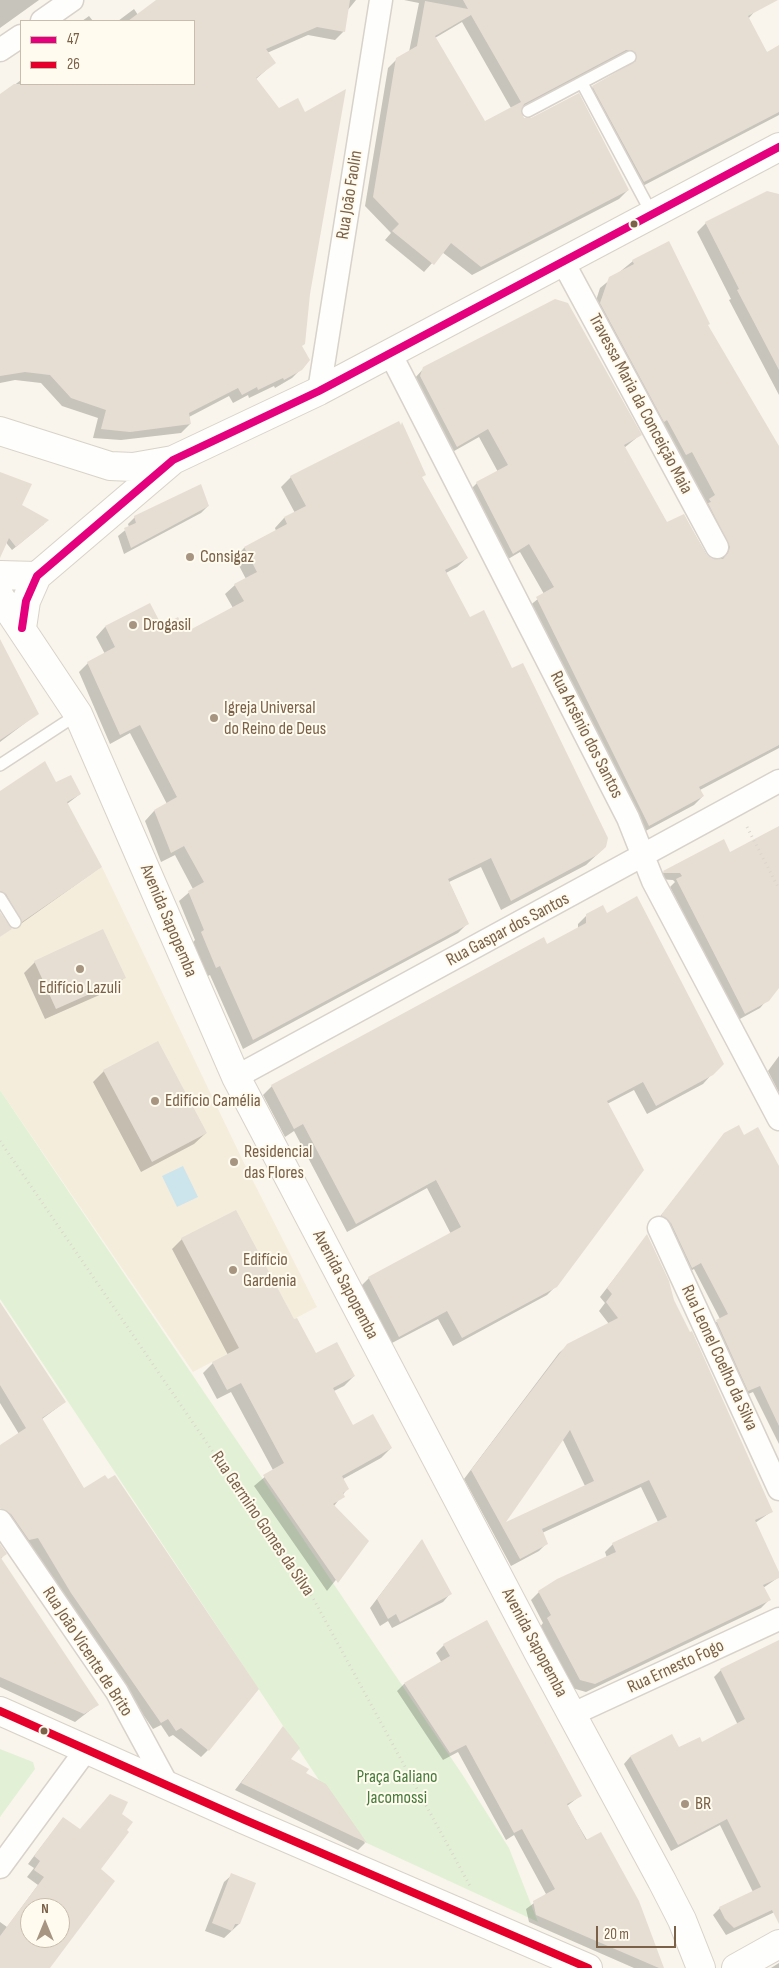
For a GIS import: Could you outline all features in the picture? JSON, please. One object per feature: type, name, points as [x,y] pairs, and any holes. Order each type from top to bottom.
[{"type":"main road","points":[[22,628],[26,601],[37,576],[173,460],[319,391],[652,214],[778,150]]},
{"type":"main road","points":[[0,431],[91,461],[126,467],[173,460]]},
{"type":"main road","points":[[91,461],[106,478],[109,485],[110,514]]},
{"type":"main road","points":[[0,575],[37,576]]},
{"type":"main road","name":"Avenida Sapopemba","points":[[0,597],[78,714],[236,1077],[682,1920],[700,1968]]},
{"type":"main road","points":[[0,1711],[588,1968]]},
{"type":"main road","points":[[736,1968],[779,1944]]},
{"type":"street","points":[[43,20],[72,0]]},
{"type":"street","name":"Rua João Faolin","points":[[319,391],[381,0]]},
{"type":"street","points":[[0,50],[20,37]]},
{"type":"street","name":"Travessa Maria da Conceição Maia","points":[[563,262],[717,547]]},
{"type":"street","name":"Rua Arsênio dos Santos","points":[[390,353],[628,818],[654,881],[779,1119]]},
{"type":"street","name":"Rua Gaspar dos Santos","points":[[236,1077],[779,781]]},
{"type":"street","name":"Rua Leonel Coelho da Silva","points":[[659,1228],[779,1488]]},
{"type":"street","name":"Rua João Vicente de Brito","points":[[0,1521],[117,1692],[168,1786]]},
{"type":"street","name":"Rua Ernesto Fogo","points":[[573,1714],[779,1619]]},
{"type":"street","points":[[0,1867],[86,1750]]},
{"type":"lane","points":[[528,111],[630,57]]},
{"type":"lane","points":[[582,83],[652,214]]},
{"type":"lane","points":[[0,765],[78,714]]},
{"type":"lane","points":[[0,898],[16,922]]},
{"type":"path","points":[[736,805],[779,889]]},
{"type":"path","name":"Rua Germino Gomes da Silva","points":[[0,1141],[313,1598],[492,1926]]},
{"type":"shaded area","points":[[102,867],[245,1165],[317,1307],[193,1372],[0,1090],[0,937]]},
{"type":"green space","name":"Praça Galiano Jacomossi","points":[[0,1090],[462,1774],[509,1848],[538,1922],[358,1839],[0,1299]]},
{"type":"green space","points":[[0,1749],[33,1762],[35,1769],[0,1817]]},
{"type":"water","points":[[183,1166],[198,1197],[177,1207],[162,1176]]},
{"type":"building","points":[[156,0],[350,0],[345,32],[317,27],[266,49],[276,63],[256,78],[279,108],[298,98],[305,112],[346,89],[310,294],[305,344],[302,346],[310,360],[302,370],[284,380],[283,378],[258,390],[257,387],[242,395],[238,388],[189,413],[191,424],[130,432],[101,429],[106,410],[71,398],[50,375],[25,372],[0,376],[0,94],[14,84],[195,85],[195,20],[129,20]]},
{"type":"building","points":[[463,0],[778,0],[748,16],[767,52],[779,45],[779,112],[644,182],[592,86],[636,61],[636,53],[626,50],[524,104],[521,111],[524,118],[531,118],[579,93],[629,190],[481,267],[451,243],[434,265],[392,231],[399,224],[373,197],[396,58],[417,46],[425,1],[468,9]],"holes":[[[471,15],[521,102],[485,121],[435,36]]]},
{"type":"building","points":[[767,191],[779,194],[779,370],[737,290],[739,289],[705,222]]},
{"type":"building","points":[[669,241],[710,324],[708,325],[779,446],[779,745],[699,787],[704,796],[649,826],[536,597],[554,587],[529,544],[513,554],[476,482],[508,465],[488,429],[457,447],[420,376],[423,367],[555,299],[568,303],[642,435],[624,445],[667,522],[684,514],[706,554],[711,558],[723,559],[730,547],[708,503],[711,502],[709,499],[715,495],[692,452],[686,455],[667,420],[664,422],[600,303],[609,277],[634,264],[632,260]]},
{"type":"building","points":[[399,421],[401,425],[402,422],[426,475],[422,477],[468,558],[445,570],[470,617],[484,610],[512,668],[523,663],[608,838],[606,847],[597,855],[511,901],[491,858],[448,879],[469,924],[253,1040],[220,966],[216,968],[201,932],[204,930],[188,891],[204,882],[184,846],[171,853],[154,810],[177,797],[140,725],[120,735],[87,662],[115,647],[105,626],[150,603],[162,626],[178,617],[186,632],[244,601],[234,584],[257,572],[244,547],[287,524],[284,517],[306,506],[290,476]]},
{"type":"building","points":[[0,472],[32,484],[22,505],[49,520],[16,547],[9,538],[0,558]]},
{"type":"building","points":[[201,484],[209,506],[131,548],[124,528],[136,523],[134,516]]},
{"type":"building","points":[[0,639],[39,714],[0,740]]},
{"type":"building","points":[[45,761],[56,782],[71,775],[81,794],[67,802],[102,867],[22,922],[6,894],[0,891],[0,791]]},
{"type":"building","points":[[779,826],[779,988],[769,1001],[745,1014],[676,879],[682,876],[680,873],[664,873],[663,871],[724,839],[730,852]]},
{"type":"building","points":[[637,896],[724,1064],[713,1075],[656,1106],[643,1082],[607,1101],[644,1170],[557,1287],[462,1338],[447,1311],[399,1337],[368,1277],[461,1227],[436,1180],[356,1224],[303,1124],[294,1129],[271,1085],[544,937],[547,944],[586,923],[586,914],[603,905],[607,913]]},
{"type":"building","points":[[0,912],[12,929],[0,937]]},
{"type":"building","name":"Edifício Lazuli","points":[[103,929],[126,978],[56,1009],[34,961]]},
{"type":"building","name":"Edifício Camélia","points":[[158,1041],[207,1133],[152,1162],[103,1070]]},
{"type":"building","points":[[739,1125],[744,1135],[758,1127],[779,1166],[779,1426],[760,1386],[748,1391],[716,1320],[728,1314],[701,1263],[692,1268],[671,1223],[661,1215],[724,1133]]},
{"type":"building","points":[[236,1210],[294,1319],[297,1318],[316,1353],[337,1342],[355,1376],[333,1388],[353,1425],[373,1414],[392,1448],[342,1476],[349,1489],[343,1493],[345,1497],[333,1504],[369,1541],[338,1583],[263,1475],[284,1463],[241,1383],[227,1390],[212,1362],[239,1348],[181,1238]]},
{"type":"building","points":[[647,1234],[669,1281],[674,1300],[690,1332],[692,1331],[773,1512],[755,1520],[779,1572],[779,1578],[763,1585],[771,1600],[595,1684],[580,1680],[547,1618],[551,1615],[538,1591],[557,1579],[616,1552],[612,1543],[667,1517],[649,1480],[542,1529],[548,1544],[520,1559],[471,1470],[567,1344],[618,1318],[606,1302],[612,1294],[607,1288]],"holes":[[[570,1430],[594,1481],[506,1522]]]},
{"type":"building","points":[[0,1302],[66,1402],[42,1418],[84,1488],[105,1475],[108,1479],[115,1475],[259,1689],[209,1751],[181,1728],[176,1731],[168,1719],[161,1723],[71,1593],[38,1538],[29,1540],[11,1514],[0,1508],[0,1445],[26,1428],[0,1385]]},
{"type":"building","points":[[422,1539],[452,1594],[400,1622],[396,1614],[388,1619],[377,1599]]},
{"type":"building","points":[[0,1544],[7,1554],[1,1558],[99,1705],[84,1714],[0,1677]]},
{"type":"building","points":[[487,1620],[582,1796],[567,1804],[586,1840],[601,1832],[639,1901],[664,1968],[659,1968],[536,1915],[533,1901],[555,1889],[522,1829],[514,1833],[466,1745],[450,1753],[404,1683],[450,1656],[443,1644]]},
{"type":"building","points":[[779,1640],[779,1924],[772,1910],[734,1928],[725,1919],[719,1907],[761,1887],[727,1819],[678,1845],[630,1756],[672,1734],[679,1747],[700,1737],[702,1742],[745,1719],[720,1669]]},
{"type":"building","points":[[283,1726],[300,1748],[291,1759],[309,1769],[306,1773],[326,1784],[367,1843],[241,1783]]},
{"type":"building","points":[[110,1794],[128,1802],[122,1814],[133,1822],[127,1830],[129,1832],[101,1869],[115,1881],[70,1941],[70,1898],[28,1898],[44,1877],[34,1870],[40,1861],[34,1856],[63,1817],[80,1829]]},
{"type":"building","points":[[231,1873],[256,1883],[240,1924],[235,1924],[232,1931],[212,1923]]},
{"type":"building","points":[[20,1909],[20,1948],[65,1948],[50,1968],[0,1968],[0,1936]]},
{"type":"transit line","name":"47","points":[[22,628],[26,601],[37,576],[173,460],[319,391],[779,147]]},
{"type":"transit line","name":"26","points":[[0,1711],[245,1820],[588,1968]]},
{"type":"place","name":"Consigaz","points":[[190,557]]},
{"type":"place","name":"Drogasil","points":[[133,625]]},
{"type":"place","name":"Igreja Universal do Reino de Deus","points":[[214,718]]},
{"type":"place","name":"Edifício Lazuli","points":[[80,969]]},
{"type":"place","name":"Edifício Camélia","points":[[155,1101]]},
{"type":"place","name":"Residencial das Flores","points":[[234,1162]]},
{"type":"place","name":"Edifício Gardenia","points":[[233,1270]]},
{"type":"place","name":"BR","points":[[685,1804]]}]
